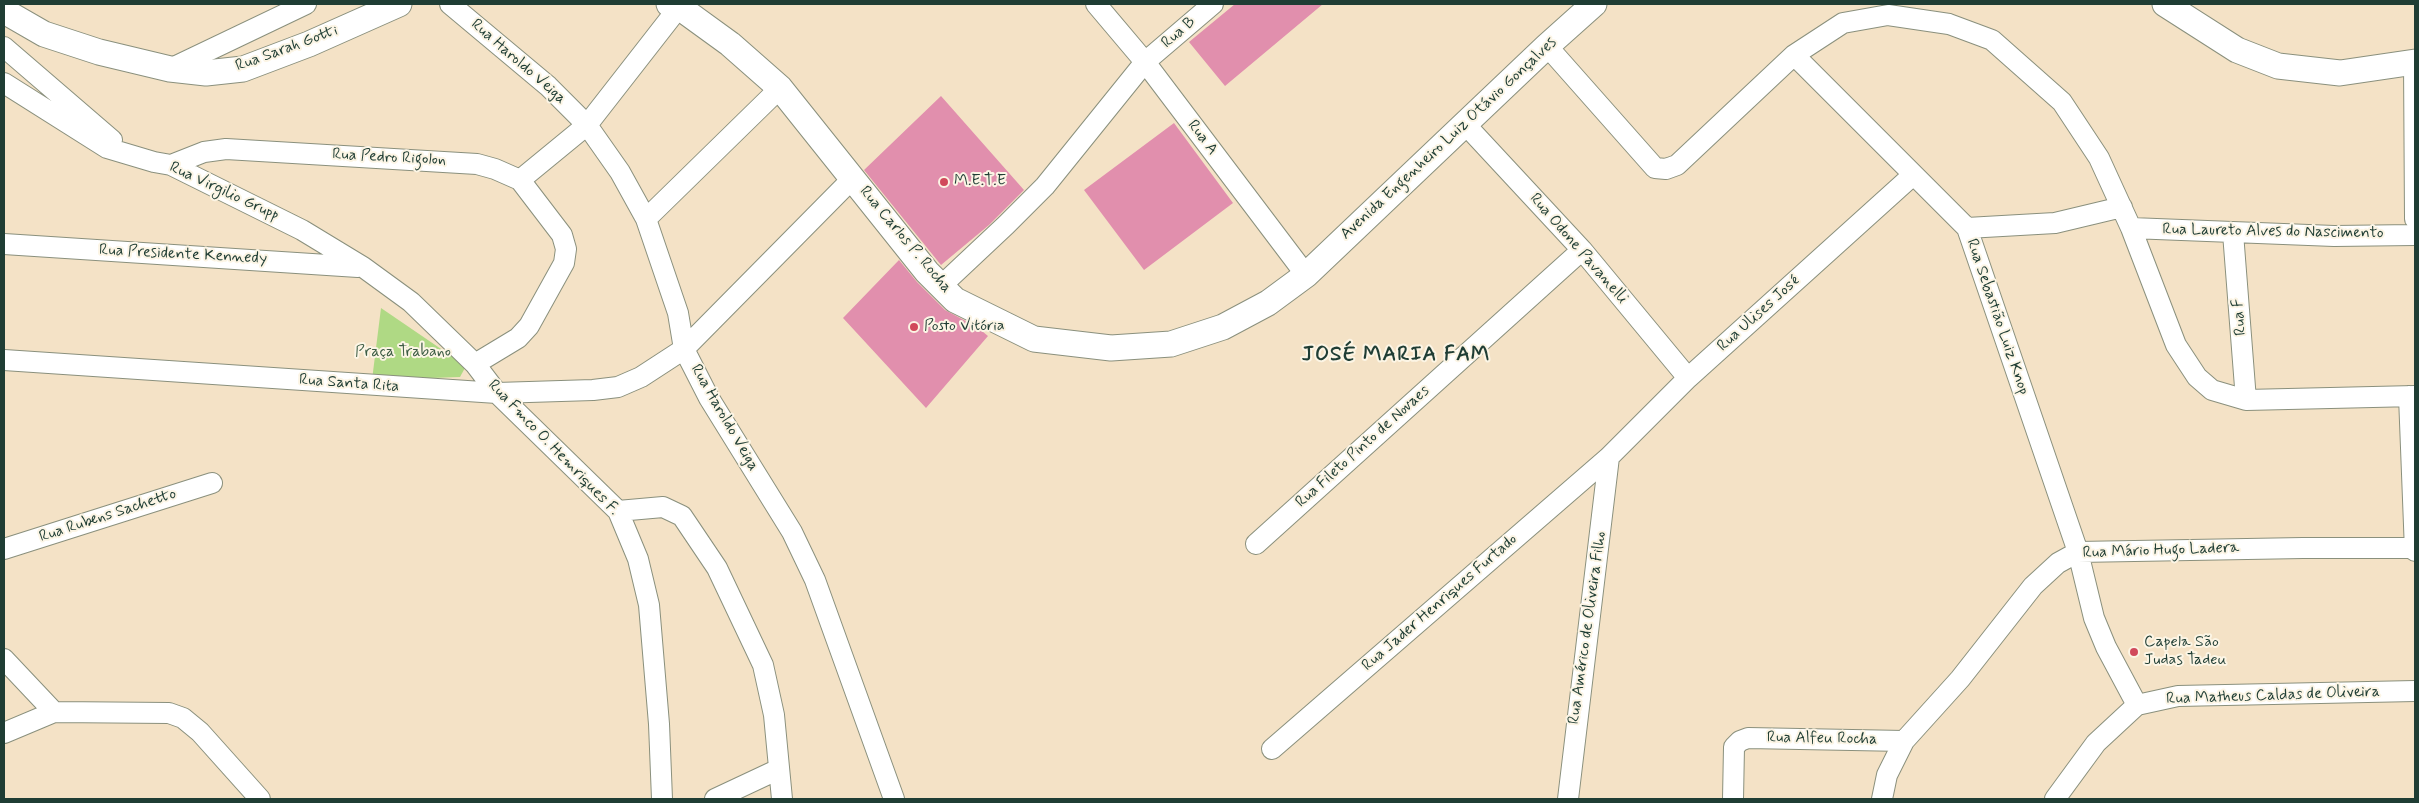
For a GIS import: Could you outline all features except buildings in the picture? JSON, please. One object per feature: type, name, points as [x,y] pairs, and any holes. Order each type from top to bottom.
[{"type":"main road","name":"Rua Sarah Gotti","points":[[4,11],[44,34],[99,52],[170,69],[206,73],[244,69],[309,44],[399,4]]},
{"type":"main road","name":"Avenida Engenheiro Luiz Otávio Gonçalves","points":[[1306,275],[1464,124],[1594,4]]},
{"type":"main road","points":[[2165,4],[2237,50],[2278,66],[2340,73],[2415,62]]},
{"type":"main road","name":"Rua Carlos P. Rocha","points":[[674,6],[730,44],[780,88],[927,272],[955,300],[1034,339],[1111,348],[1171,344],[1223,327],[1268,304],[1306,275]]},
{"type":"street","name":"Rua Sarah Gotti","points":[[170,69],[306,4]]},
{"type":"street","name":"Rua Haroldo Veiga","points":[[450,4],[548,86],[587,125],[620,172],[646,219],[678,313],[684,349],[709,398],[792,532],[815,580],[894,799]]},
{"type":"street","name":"Rua A","points":[[1096,4],[1145,62],[1306,275]]},
{"type":"street","name":"Rua B","points":[[941,286],[1045,186],[1145,62],[1213,4]]},
{"type":"street","points":[[475,364],[518,338],[529,326],[564,263],[566,249],[562,235],[520,180],[587,125],[674,6]]},
{"type":"street","points":[[1547,46],[1655,168],[1666,169],[1677,165],[1794,55],[1843,23],[1888,15],[1949,24],[1992,40],[2062,102],[2099,158],[2131,228],[2176,345],[2197,377],[2212,390],[2246,400],[2412,396],[2415,549]]},
{"type":"street","points":[[4,48],[129,154]]},
{"type":"street","name":"Rua Sebastião Luiz Knop","points":[[1794,55],[1966,228],[2078,552],[2094,618],[2106,647],[2137,705]]},
{"type":"street","points":[[2415,62],[2415,219]]},
{"type":"street","name":"Rua Virgilio Grupp","points":[[4,84],[107,148],[171,165],[302,230],[363,267]]},
{"type":"street","points":[[646,219],[780,88]]},
{"type":"street","name":"Rua Odone Pavanelli","points":[[1464,124],[1582,250],[1688,378]]},
{"type":"street","name":"Rua Pedro Rigolon","points":[[171,165],[204,152],[226,149],[477,164],[520,180]]},
{"type":"street","name":"Rua Ulises José","points":[[1609,457],[1688,378],[1913,175]]},
{"type":"street","name":"Rua Santa Rita","points":[[4,360],[497,393],[593,390],[618,387],[641,377],[684,349],[853,178]]},
{"type":"street","points":[[1966,228],[2055,223],[2122,207]]},
{"type":"street","name":"Rua Laureto Alves do Nascimento","points":[[2131,228],[2334,236],[2415,235]]},
{"type":"street","name":"Rua F","points":[[2233,233],[2246,400]]},
{"type":"street","name":"Rua Presidente Kennedy","points":[[4,244],[363,267]]},
{"type":"street","name":"Rua Fileto Pinto de Novaes","points":[[1256,544],[1582,250]]},
{"type":"street","name":"Rua Fmco O. Hemriques F.","points":[[363,267],[411,302],[475,364],[497,393],[618,511],[638,559],[649,605],[659,724],[662,799]]},
{"type":"street","name":"Rua Jader Henriques Furtado","points":[[1272,749],[1609,457]]},
{"type":"street","name":"Rua Américo de Oliveira Filho","points":[[1568,799],[1609,457]]},
{"type":"street","name":"Rua Rubens Sachetto","points":[[4,550],[212,483]]},
{"type":"street","points":[[618,511],[663,507],[682,516],[716,568],[763,665],[774,715],[782,799]]},
{"type":"street","name":"Rua Mário Hugo Ladera","points":[[1882,799],[1887,775],[1904,741],[1960,679],[2033,586],[2058,563],[2078,552],[2303,548],[2415,549]]},
{"type":"street","points":[[4,659],[54,712]]},
{"type":"street","name":"Rua Matheus Caldas de Oliveira","points":[[2137,705],[2178,696],[2415,691]]},
{"type":"street","points":[[2055,799],[2096,743],[2137,705]]},
{"type":"street","points":[[4,733],[54,712],[169,713],[183,718],[200,732],[260,799]]},
{"type":"street","name":"Rua Alfeu Rocha","points":[[1733,799],[1734,748],[1740,741],[1748,738],[1904,741]]},
{"type":"street","points":[[715,799],[779,769]]},
{"type":"green space","name":"Praça Trabano","points":[[381,308],[466,366],[460,377],[372,380]]},
{"type":"place","name":"M.E.T.E","points":[[944,182]]},
{"type":"place","name":"Posto Vitória","points":[[914,327]]},
{"type":"place","name":"Capela São Judas Tadeu","points":[[2134,652]]},
{"type":"district","name":"JOSÉ MARIA FAM","points":[[1396,356]]}]
